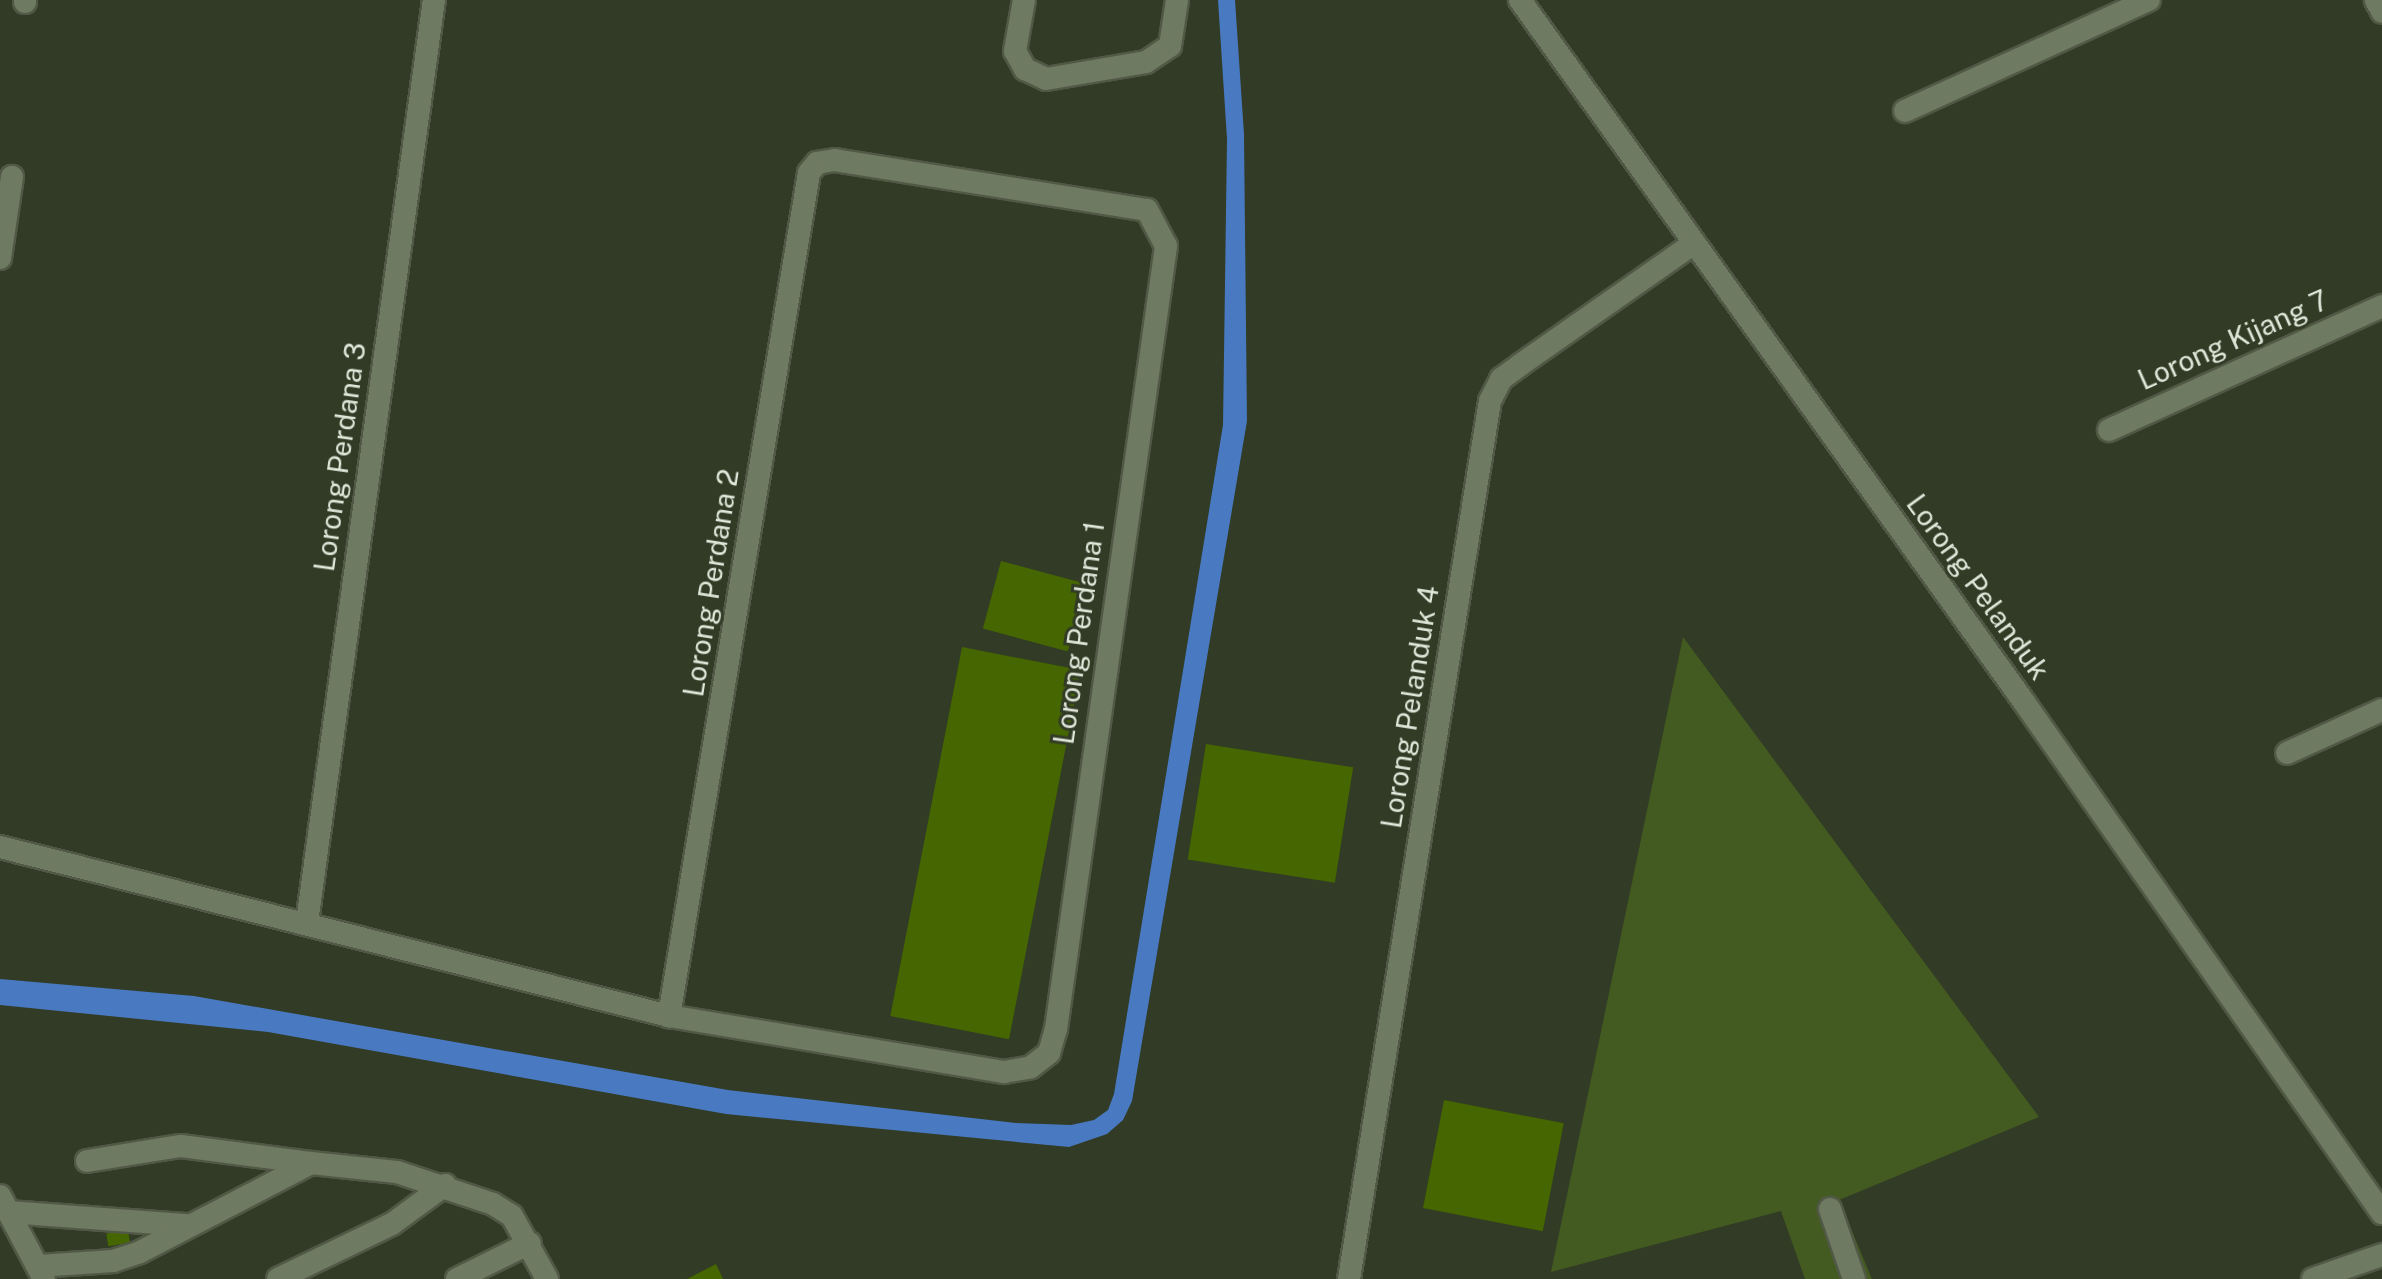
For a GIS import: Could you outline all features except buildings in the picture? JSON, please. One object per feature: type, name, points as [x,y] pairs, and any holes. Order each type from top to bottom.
[{"type":"street","name":"Lorong Perdana 3","points":[[307,922],[434,0]]},
{"type":"street","points":[[1024,0],[1015,51],[1025,69],[1046,79],[1146,62],[1170,46],[1177,0]]},
{"type":"street","name":"Lorong Pelanduk","points":[[1520,0],[2024,702],[2382,1213]]},
{"type":"street","points":[[1905,111],[2149,0]]},
{"type":"street","points":[[2376,0],[2382,12]]},
{"type":"street","name":"Lorong Perdana 2","points":[[669,1016],[809,173],[817,163],[835,160],[1147,210],[1166,246]]},
{"type":"street","points":[[0,258],[12,177]]},
{"type":"street","name":"Lorong Pelanduk 4","points":[[1349,1279],[1490,401],[1501,379],[1693,244]]},
{"type":"street","name":"Lorong Perdana 1","points":[[669,1016],[1004,1072],[1031,1067],[1049,1053],[1056,1029],[1166,246]]},
{"type":"street","name":"Lorong Kijang 7","points":[[2109,430],[2382,306]]},
{"type":"street","points":[[2287,753],[2382,710]]},
{"type":"street","points":[[0,847],[307,922],[669,1016]]},
{"type":"street","points":[[87,1161],[181,1146],[397,1172],[445,1185],[512,1216],[530,1243],[547,1279]]},
{"type":"street","points":[[4,1204],[41,1272],[113,1261],[140,1252],[185,1225],[311,1163]]},
{"type":"street","points":[[278,1279],[392,1224],[445,1185]]},
{"type":"street","points":[[4,1204],[185,1225]]},
{"type":"street","points":[[1830,1209],[1854,1279]]},
{"type":"street","points":[[457,1279],[530,1243]]},
{"type":"street","points":[[2313,1279],[2382,1255]]},
{"type":"green space","points":[[1683,637],[2039,1117],[1839,1200],[1872,1279],[1805,1279],[1781,1211],[1551,1272]]},
{"type":"water","points":[[1218,0],[1235,0],[1244,134],[1247,421],[1132,1101],[1123,1120],[1107,1134],[1069,1147],[726,1114],[268,1032],[0,1005],[0,979],[194,996],[728,1090],[1016,1123],[1071,1125],[1094,1120],[1108,1110],[1114,1094],[1223,425],[1227,139]]}]
